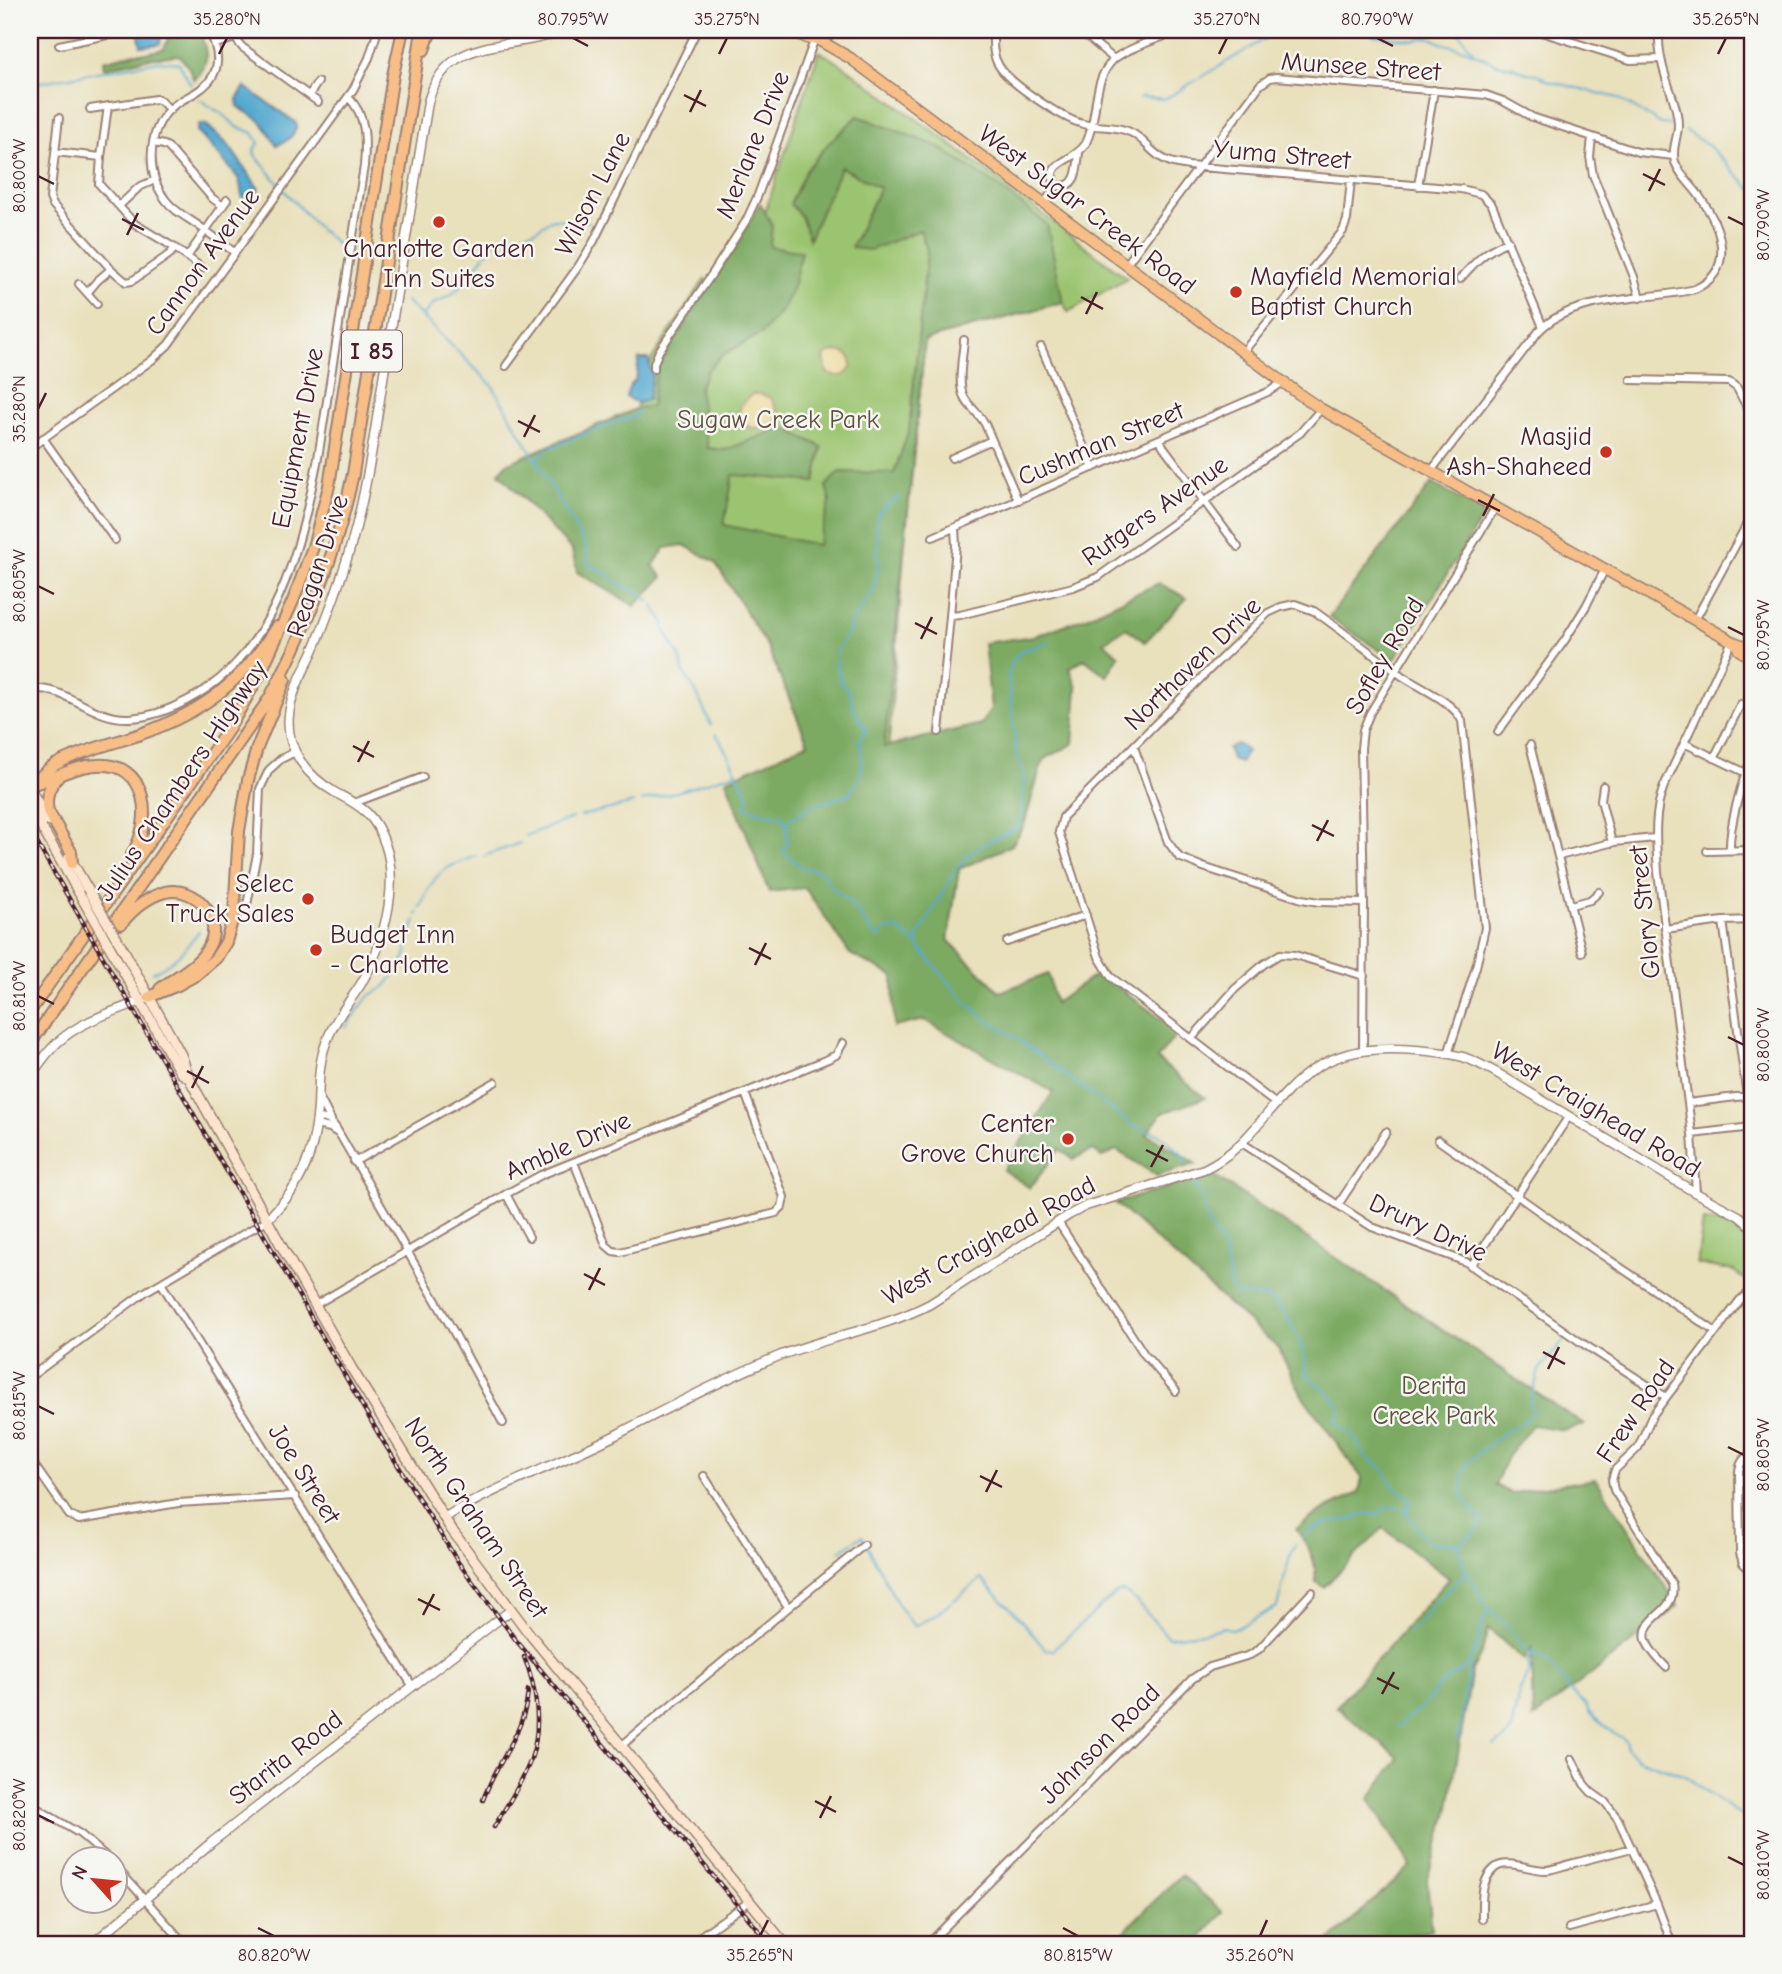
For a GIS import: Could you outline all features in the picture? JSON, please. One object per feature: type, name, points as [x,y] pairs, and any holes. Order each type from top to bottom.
[{"type":"highway","points":[[393,75],[397,30]]},
{"type":"highway","name":"Julius Chambers Highway","points":[[30,1011],[244,705],[274,646],[302,578],[321,517],[335,454],[402,30]]},
{"type":"highway","name":"Julius Chambers Highway","points":[[30,1044],[256,718],[288,664],[323,583],[346,506],[355,457],[422,30]]},
{"type":"highway","points":[[416,76],[431,30]]},
{"type":"highway","points":[[30,787],[52,767],[178,719],[216,697],[245,671],[261,650],[302,578]]},
{"type":"highway","points":[[144,1000],[178,985],[209,965],[221,950],[229,933],[234,914],[239,831],[248,780],[257,748],[283,687],[288,664]]},
{"type":"highway","points":[[30,787],[88,766],[109,766],[128,774],[138,786],[145,811],[142,835],[107,900]]},
{"type":"highway","points":[[60,775],[50,787],[46,804],[71,852],[72,863]]},
{"type":"highway","points":[[73,983],[134,909],[163,893],[187,893],[198,899],[208,910],[212,920],[212,939],[207,950],[193,965],[144,1000]]},
{"type":"main road","name":"West Sugar Creek Road","points":[[790,30],[809,39],[811,34],[850,58],[1321,409],[1734,642],[1743,643],[1752,649]]},
{"type":"main road","name":"West Sugar Creek Road","points":[[1734,642],[1739,650],[1752,658]]},
{"type":"main road","name":"North Graham Street","points":[[30,787],[123,949],[144,1000]]},
{"type":"main road","name":"North Graham Street","points":[[30,807],[117,958],[181,1055],[189,1078],[267,1220],[352,1369],[444,1518],[511,1610],[785,1944]]},
{"type":"street","points":[[209,30],[216,44],[216,67],[203,88],[170,110],[161,120],[153,143],[151,163],[155,180],[165,200],[234,252]]},
{"type":"street","points":[[235,38],[237,30]]},
{"type":"street","points":[[348,97],[369,58],[377,30]]},
{"type":"street","name":"Reagan Drive","points":[[267,1220],[299,1179],[309,1154],[316,1122],[319,1074],[325,1046],[332,1029],[372,961],[388,908],[390,868],[385,843],[375,822],[365,811],[317,781],[304,768],[291,743],[288,720],[292,694],[335,595],[363,499],[431,92],[444,69],[464,54],[563,30]]},
{"type":"street","name":"Wilson Lane","points":[[506,366],[573,275],[594,241],[698,30]]},
{"type":"street","name":"Yuma Street","points":[[993,30],[996,59],[1007,76],[1064,117],[1092,126],[1130,132],[1165,160],[1199,167],[1481,194],[1492,205],[1543,327]]},
{"type":"street","points":[[1079,30],[1114,59]]},
{"type":"street","points":[[1056,186],[1067,186],[1076,178],[1079,152],[1092,126],[1099,82],[1114,59],[1181,30]]},
{"type":"street","points":[[1535,30],[1630,60],[1661,60]]},
{"type":"street","points":[[1430,471],[1543,327],[1561,315],[1586,307],[1691,290],[1703,286],[1713,276],[1721,260],[1721,241],[1714,220],[1702,199],[1679,171],[1674,156],[1678,118],[1661,60],[1659,30]]},
{"type":"street","points":[[59,45],[80,37],[127,32]]},
{"type":"street","name":"Merlane Drive","points":[[654,369],[659,351],[746,221],[758,195],[811,34]]},
{"type":"street","points":[[216,44],[235,38]]},
{"type":"street","points":[[235,38],[242,47],[318,102]]},
{"type":"street","name":"Munsee Street","points":[[1126,265],[1260,85],[1270,79],[1283,77],[1495,97],[1532,117],[1592,137],[1638,152],[1674,156]]},
{"type":"street","points":[[309,95],[318,82]]},
{"type":"street","points":[[1418,186],[1434,90]]},
{"type":"street","name":"Cannon Avenue","points":[[30,448],[160,353],[174,338],[348,97]]},
{"type":"street","name":"Equipment Drive","points":[[30,689],[53,691],[89,709],[113,717],[148,716],[177,706],[214,684],[244,655],[269,619],[293,559],[311,493],[363,166],[364,130],[357,108],[348,97]]},
{"type":"street","points":[[90,109],[156,100],[170,110]]},
{"type":"street","points":[[108,106],[99,184],[135,224],[202,268]]},
{"type":"street","points":[[59,118],[51,201],[111,269],[122,280],[132,281],[170,254],[174,248]]},
{"type":"street","points":[[1592,137],[1590,157],[1593,175],[1634,276],[1640,298]]},
{"type":"street","points":[[153,143],[168,147],[212,198],[225,203],[187,257]]},
{"type":"street","points":[[55,152],[101,157]]},
{"type":"street","points":[[1056,186],[1053,172],[1057,164],[1079,152]]},
{"type":"street","points":[[119,206],[139,187],[155,180]]},
{"type":"street","points":[[1243,352],[1343,231],[1347,220],[1351,180]]},
{"type":"street","points":[[1044,204],[1056,186]]},
{"type":"street","points":[[1460,279],[1482,255],[1507,242]]},
{"type":"street","points":[[88,293],[111,269]]},
{"type":"street","points":[[79,284],[97,304]]},
{"type":"street","points":[[964,340],[961,390],[967,402],[981,416],[1018,500]]},
{"type":"street","points":[[1041,347],[1093,468]]},
{"type":"street","points":[[1631,380],[1728,382],[1737,388],[1752,417]]},
{"type":"street","name":"Cushman Street","points":[[933,537],[1270,391],[1283,382]]},
{"type":"street","name":"Rutgers Avenue","points":[[950,616],[1089,582],[1300,433],[1311,424],[1321,409]]},
{"type":"street","points":[[43,438],[115,540]]},
{"type":"street","points":[[1160,439],[1237,547]]},
{"type":"street","points":[[952,458],[992,440]]},
{"type":"street","name":"Sofley Road","points":[[1363,1050],[1363,730],[1370,712],[1495,508]]},
{"type":"street","points":[[1695,620],[1752,515]]},
{"type":"street","points":[[939,732],[955,528]]},
{"type":"street","points":[[1498,732],[1570,633],[1605,569]]},
{"type":"street","name":"Northaven Drive","points":[[1276,1104],[1111,977],[1101,961],[1060,840],[1059,827],[1063,817],[1219,660],[1268,613],[1280,607],[1295,604],[1308,608],[1457,712],[1464,727],[1485,928],[1476,967],[1448,1054]]},
{"type":"street","name":"Glory Street","points":[[1696,1193],[1692,1135],[1655,838],[1656,810],[1684,743],[1734,642]]},
{"type":"street","points":[[1714,758],[1741,704]]},
{"type":"street","points":[[1684,743],[1746,773]]},
{"type":"street","points":[[1530,745],[1581,952]]},
{"type":"street","points":[[1134,747],[1168,842],[1179,857],[1302,899],[1319,902],[1364,902]]},
{"type":"street","points":[[244,920],[257,854],[260,789],[266,773],[295,752]]},
{"type":"street","points":[[1730,850],[1730,839],[1746,773],[1752,761]]},
{"type":"street","points":[[354,803],[423,778]]},
{"type":"street","points":[[1603,786],[1601,800],[1612,843]]},
{"type":"street","points":[[1559,856],[1612,843],[1655,838]]},
{"type":"street","points":[[1707,851],[1752,850]]},
{"type":"street","points":[[1571,905],[1590,900],[1599,892]]},
{"type":"street","points":[[1007,942],[1086,915]]},
{"type":"street","points":[[1665,929],[1752,920]]},
{"type":"street","points":[[1688,1103],[1750,1095],[1723,921]]},
{"type":"street","points":[[1192,1038],[1236,989],[1264,964],[1280,954],[1364,976]]},
{"type":"street","points":[[30,1077],[47,1053],[72,1031],[100,1016],[144,1000]]},
{"type":"street","name":"Amble Drive","points":[[315,1304],[541,1175],[836,1055],[843,1042]]},
{"type":"street","name":"West Craighead Road","points":[[444,1518],[492,1491],[618,1434],[776,1357],[908,1315],[1078,1210],[1103,1199],[1204,1169],[1225,1158],[1242,1143],[1300,1078],[1316,1066],[1337,1056],[1363,1050],[1405,1049],[1448,1054],[1490,1069],[1739,1216],[1752,1227]]},
{"type":"street","points":[[354,1161],[495,1082]]},
{"type":"street","points":[[574,1162],[606,1245],[613,1251],[620,1252],[656,1244],[776,1213],[783,1204],[784,1197],[745,1093]]},
{"type":"street","points":[[318,1095],[503,1423]]},
{"type":"street","points":[[1471,1266],[1569,1116]]},
{"type":"street","points":[[316,1122],[329,1119],[336,1128]]},
{"type":"street","points":[[316,1122],[340,1136]]},
{"type":"street","points":[[1692,1135],[1752,1127]]},
{"type":"street","points":[[1338,1205],[1386,1132]]},
{"type":"street","points":[[1438,1140],[1716,1332]]},
{"type":"street","name":"Drury Drive","points":[[1242,1143],[1380,1231],[1442,1252],[1471,1266],[1666,1397]]},
{"type":"street","points":[[506,1194],[528,1237]]},
{"type":"street","points":[[30,1377],[145,1292],[267,1220]]},
{"type":"street","points":[[1058,1222],[1144,1354],[1176,1391]]},
{"type":"street","name":"Joe Street","points":[[161,1283],[413,1686]]},
{"type":"street","name":"Frew Road","points":[[1665,1667],[1648,1645],[1646,1631],[1651,1621],[1669,1605],[1673,1594],[1672,1584],[1614,1490],[1612,1480],[1620,1463],[1638,1448],[1652,1416],[1666,1397],[1740,1300],[1752,1290]]},
{"type":"street","points":[[1752,1454],[1741,1463],[1739,1471],[1740,1553],[1743,1563],[1752,1572]]},
{"type":"street","points":[[30,1460],[69,1515],[75,1519],[178,1503],[295,1496]]},
{"type":"street","points":[[704,1476],[788,1607]]},
{"type":"street","points":[[621,1746],[864,1545]]},
{"type":"street","name":"Johnson Road","points":[[928,1944],[1192,1679],[1210,1667],[1250,1655],[1259,1649],[1312,1592]]},
{"type":"street","name":"Starita Road","points":[[92,1944],[212,1842],[511,1610]]},
{"type":"street","points":[[1572,1759],[1584,1784],[1612,1810],[1632,1848],[1672,1944]]},
{"type":"street","points":[[30,1804],[92,1844]]},
{"type":"street","points":[[1482,1919],[1485,1881],[1498,1865],[1507,1863],[1548,1870],[1632,1848]]},
{"type":"street","points":[[130,1883],[185,1944]]},
{"type":"street","points":[[689,1944],[750,1901]]},
{"type":"street","points":[[1569,1928],[1657,1904]]},
{"type":"green space","points":[[156,30],[198,30],[206,56],[203,69],[194,80],[179,55],[104,68],[103,61],[164,49],[168,38]]},
{"type":"green space","name":"Sugaw Creek Park","points":[[819,51],[944,139],[1127,278],[1068,312],[1063,302],[925,340],[888,751],[981,724],[948,940],[1013,1005],[981,1012],[847,756],[700,537],[503,468],[506,464],[636,409],[652,359],[705,279],[717,287],[764,215]]},
{"type":"green space","name":"Sugaw Creek Park","points":[[858,116],[937,146],[992,182],[1047,224],[1063,302],[925,340],[884,747],[981,724],[991,709],[984,643],[1034,636],[1084,618],[1159,583],[1187,598],[1145,642],[1126,628],[1104,642],[1119,656],[1107,676],[1084,659],[1070,668],[1077,688],[1073,744],[1043,760],[1024,825],[1012,845],[959,869],[948,940],[1000,992],[1048,974],[1055,1003],[1101,971],[1178,1032],[1157,1059],[1205,1098],[1162,1113],[1147,1134],[1196,1164],[1157,1176],[1116,1150],[1102,1157],[1093,1150],[1073,1159],[1060,1149],[1030,1188],[1003,1170],[1053,1092],[924,1020],[894,1027],[893,976],[850,954],[805,888],[769,892],[726,780],[808,743],[768,648],[715,562],[684,545],[665,548],[653,566],[663,577],[635,606],[577,572],[572,550],[499,473],[506,464],[636,409],[651,406],[657,368],[760,203],[772,225],[770,247],[801,251],[793,287],[782,310],[762,333],[721,356],[707,371],[699,388],[708,448],[726,450],[783,427],[822,447],[815,482],[733,475],[724,525],[818,545],[830,501],[826,486],[839,472],[894,473],[909,430],[927,250],[920,230],[870,250],[851,248],[880,188],[841,167],[809,239],[801,216],[790,204],[806,170],[828,144]]},
{"type":"green space","points":[[1432,483],[1481,511],[1483,516],[1394,660],[1329,617]]},
{"type":"green space","name":"Derita Creek Park","points":[[1212,1174],[1584,1425],[1565,1430],[1532,1425],[1507,1457],[1495,1485],[1512,1494],[1596,1479],[1678,1606],[1533,1719],[1531,1648],[1524,1660],[1488,1628],[1482,1652],[1472,1670],[1448,1813],[1427,1879],[1432,1930],[1371,1944],[1326,1944],[1411,1866],[1369,1799],[1399,1758],[1336,1707],[1449,1578],[1383,1528],[1324,1587],[1315,1581],[1313,1560],[1296,1529],[1319,1512],[1359,1493],[1362,1478],[1302,1395],[1278,1348],[1115,1203]]},
{"type":"green space","points":[[1703,1221],[1739,1225],[1751,1237],[1752,1281],[1749,1283],[1734,1271],[1697,1264]]},
{"type":"green space","points":[[1181,1875],[1223,1912],[1195,1944],[1114,1944],[1135,1920]]},
{"type":"sand","points":[[837,351],[850,358],[852,363],[847,373],[842,376],[827,373],[824,358]]},
{"type":"sand","points":[[752,394],[771,398],[778,412],[776,423],[756,428],[742,422],[739,410]]},
{"type":"water","points":[[140,30],[161,38],[160,44],[141,46],[138,32]]},
{"type":"water","points":[[245,87],[295,122],[297,126],[290,138],[277,145],[262,123],[238,106],[237,99]]},
{"type":"water","points":[[203,124],[229,146],[259,189],[252,203],[242,196],[236,175],[197,131],[199,125]]},
{"type":"water","points":[[639,359],[648,359],[652,376],[648,400],[637,403],[626,397],[636,377]]},
{"type":"water","points":[[1237,744],[1247,751],[1240,763],[1232,759],[1228,748]]},
{"type":"waterway","points":[[1140,97],[1165,99],[1271,35],[1293,30]]},
{"type":"waterway","points":[[1345,30],[1414,40],[1429,37],[1497,64],[1537,74],[1549,81],[1618,98],[1661,124],[1670,125]]},
{"type":"waterway","points":[[1457,30],[1475,54]]},
{"type":"waterway","points":[[30,77],[36,83],[159,61],[179,63],[191,85]]},
{"type":"waterway","points":[[199,99],[237,127],[253,133],[259,143],[254,149],[255,155],[280,185]]},
{"type":"waterway","points":[[1685,131],[1709,146],[1752,190]]},
{"type":"waterway","points":[[283,189],[319,229],[342,248]]},
{"type":"waterway","points":[[423,315],[433,304],[451,295],[466,281],[496,240],[536,230],[552,219],[589,222]]},
{"type":"waterway","points":[[406,301],[492,385],[585,544],[588,565],[640,593],[649,601]]},
{"type":"waterway","points":[[537,459],[547,449],[634,417],[638,410]]},
{"type":"waterway","points":[[787,822],[808,808],[849,793],[856,785],[862,759],[859,741],[866,729],[854,710],[850,692],[839,681],[841,677],[837,670],[836,654],[849,633],[852,620],[874,590],[879,561],[876,553],[879,548],[877,517],[900,496]]},
{"type":"waterway","points":[[653,606],[664,621],[664,629],[711,725]]},
{"type":"waterway","points":[[918,945],[918,936],[954,872],[982,845],[1018,826],[1021,819],[1024,775],[1017,755],[1008,674],[1013,661],[1022,651],[1051,641]]},
{"type":"waterway","points":[[716,734],[749,798],[745,806],[759,812],[781,815],[788,827],[788,841],[783,851],[802,868],[822,873],[836,892],[858,912],[871,932],[880,937],[885,930],[900,930],[918,946],[965,1001],[986,1019],[1015,1037],[1132,1125],[1160,1135],[1182,1154],[1186,1163]]},
{"type":"waterway","points":[[642,801],[735,773]]},
{"type":"waterway","points":[[581,816],[634,803]]},
{"type":"waterway","points":[[525,836],[572,818]]},
{"type":"waterway","points":[[484,856],[520,843]]},
{"type":"waterway","points":[[420,908],[440,873],[477,856]]},
{"type":"waterway","points":[[346,1027],[368,997],[386,986],[398,970],[406,956],[416,920]]},
{"type":"waterway","points":[[219,939],[221,926]]},
{"type":"waterway","points":[[153,972],[179,955],[199,931]]},
{"type":"waterway","points":[[1193,1181],[1201,1195],[1208,1226],[1220,1241],[1225,1254],[1232,1290],[1236,1295],[1264,1297],[1281,1310],[1300,1342],[1306,1375],[1327,1392],[1339,1407],[1341,1412],[1335,1418],[1336,1423],[1351,1433],[1366,1457],[1383,1469],[1393,1485],[1408,1497],[1411,1501],[1406,1512],[1428,1542],[1451,1542],[1457,1546],[1465,1569],[1489,1610],[1505,1623],[1524,1648],[1535,1652],[1551,1665],[1568,1689],[1585,1704],[1590,1714],[1625,1740],[1627,1749],[1638,1759],[1688,1777],[1707,1793],[1752,1819]]},
{"type":"waterway","points":[[1457,1546],[1475,1532],[1482,1521],[1462,1496],[1463,1474],[1468,1462],[1503,1433],[1532,1414],[1530,1405],[1539,1370],[1566,1338]]},
{"type":"waterway","points":[[1302,1537],[1326,1523],[1353,1519],[1363,1514],[1379,1514],[1385,1508],[1397,1507],[1406,1510]]},
{"type":"waterway","points":[[840,1551],[862,1536],[901,1610],[914,1626],[934,1616],[981,1579],[1017,1615],[1045,1649],[1053,1650],[1101,1606],[1122,1592],[1137,1602],[1168,1637],[1203,1633],[1225,1627],[1235,1629],[1277,1607],[1291,1552],[1296,1544]]},
{"type":"waterway","points":[[1408,1633],[1467,1572]]},
{"type":"waterway","points":[[1397,1727],[1429,1700],[1440,1685],[1467,1665],[1474,1655],[1489,1610]]},
{"type":"waterway","points":[[1494,1746],[1511,1731],[1519,1693],[1530,1668],[1527,1660],[1534,1653]]},
{"type":"waterway","points":[[1458,1741],[1470,1666]]},
{"type":"railway","points":[[30,831],[381,1438],[458,1562],[515,1639],[770,1944]]},
{"type":"railway","points":[[494,1827],[523,1777],[534,1747],[537,1721],[535,1694],[524,1657]]},
{"type":"railway","points":[[483,1800],[522,1720],[528,1690]]},
{"type":"place","name":"Charlotte Garden Inn Suites","points":[[439,222]]},
{"type":"place","name":"Mayfield Memorial Baptist Church","points":[[1236,292]]},
{"type":"place","name":"Masjid Ash-Shaheed","points":[[1606,452]]},
{"type":"place","name":"Selec Truck Sales","points":[[308,899]]},
{"type":"place","name":"Budget Inn - Charlotte","points":[[316,950]]},
{"type":"place","name":"Center Grove Church","points":[[1068,1139]]}]
